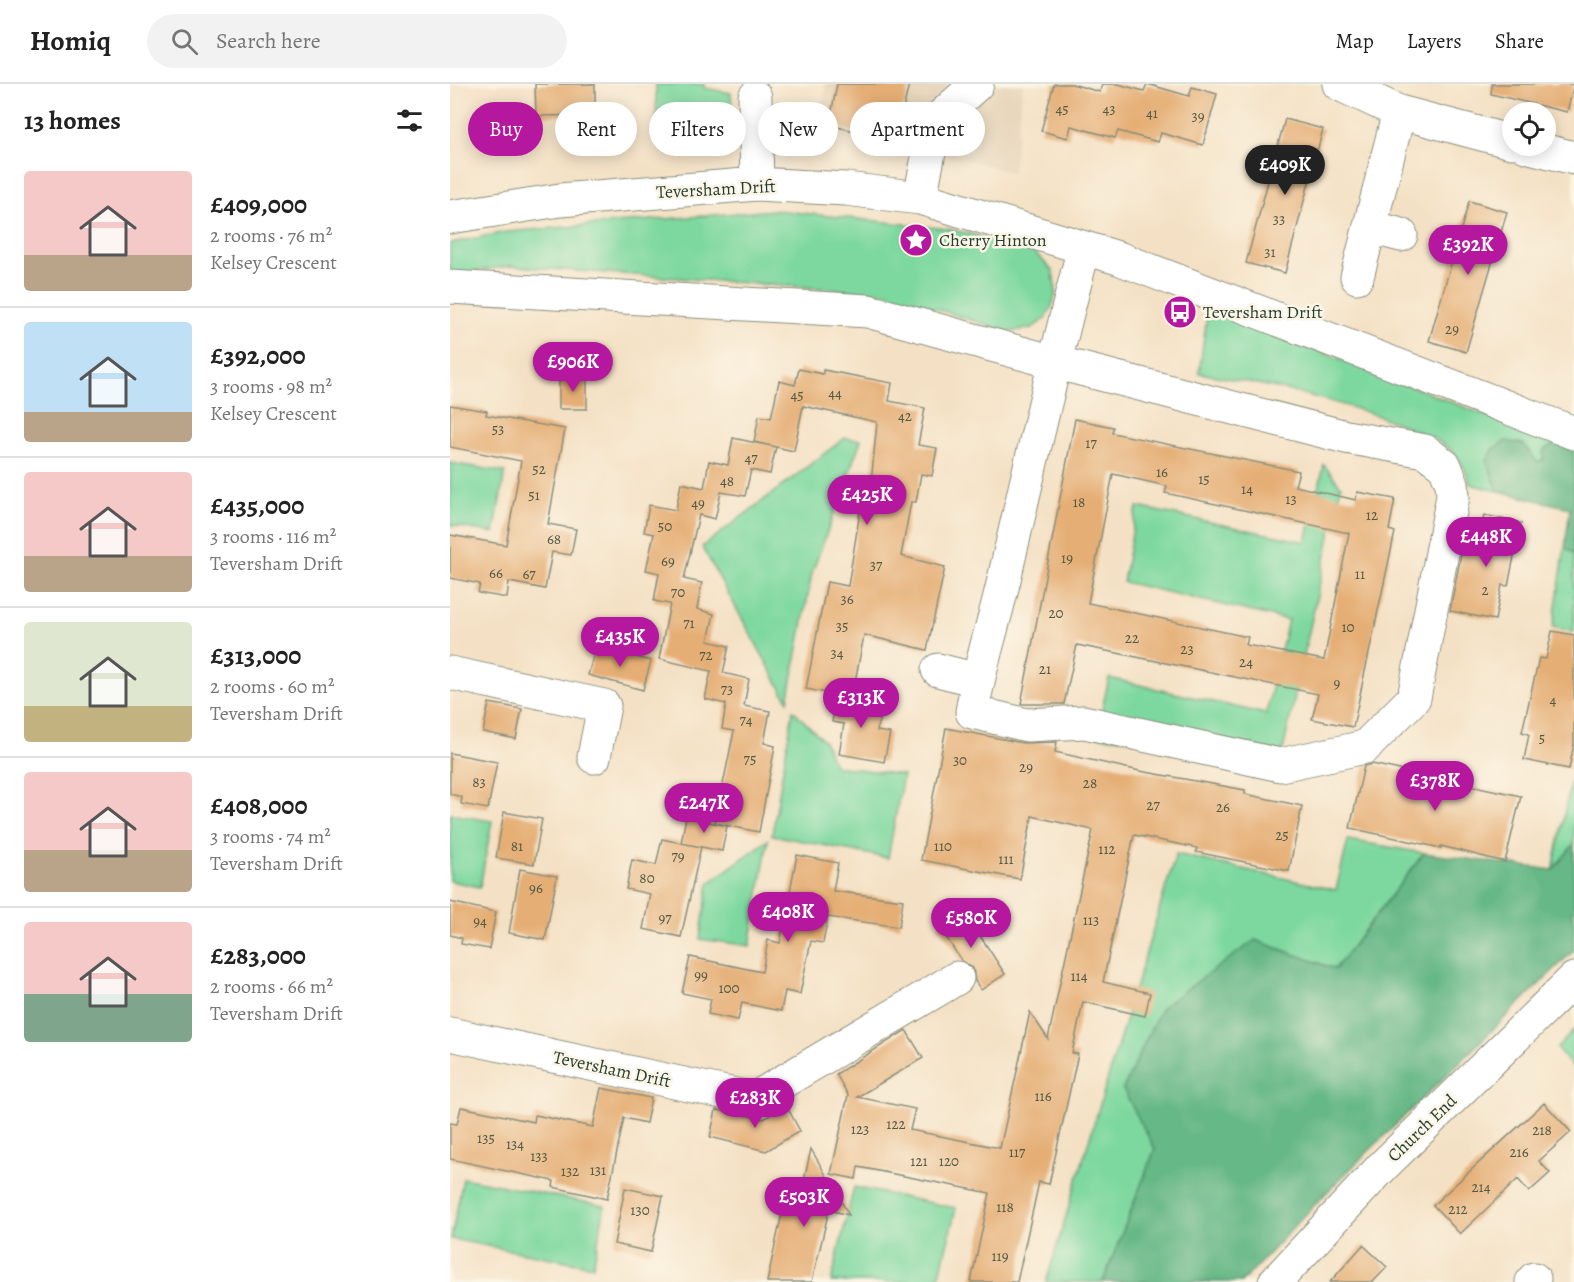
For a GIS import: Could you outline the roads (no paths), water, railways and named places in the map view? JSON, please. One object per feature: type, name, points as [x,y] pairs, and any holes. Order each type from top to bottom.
[{"type":"street","points":[[920,198],[935,122],[977,84]]},
{"type":"street","points":[[1339,84],[1399,112],[1502,139]]},
{"type":"street","points":[[755,97],[758,184]]},
{"type":"street","points":[[1357,277],[1399,112]]},
{"type":"street","points":[[1556,154],[1574,158]]},
{"type":"street","name":"Teversham Drift","points":[[450,217],[561,200],[758,184],[846,189],[920,198],[1084,248],[1388,360],[1574,433]]},
{"type":"street","points":[[1370,227],[1401,235]]},
{"type":"street","points":[[450,287],[868,311],[1054,362],[1346,437],[1425,451],[1445,466],[1452,484],[1453,496],[1414,698],[1365,747],[1280,765],[1084,722],[1027,725],[972,712],[977,680],[998,609],[1054,362],[1084,248]]},
{"type":"street","points":[[938,670],[977,680]]},
{"type":"street","points":[[450,673],[604,706],[594,757]]},
{"type":"street","name":"Teversham Drift","points":[[450,1034],[754,1100],[957,978]]},
{"type":"street","name":"Church End","points":[[1275,1282],[1383,1166],[1574,979]]},
{"type":"place","name":"Cherry Hinton","points":[[916,240]]},
{"type":"place","name":"Teversham Drift","points":[[1180,312]]}]
